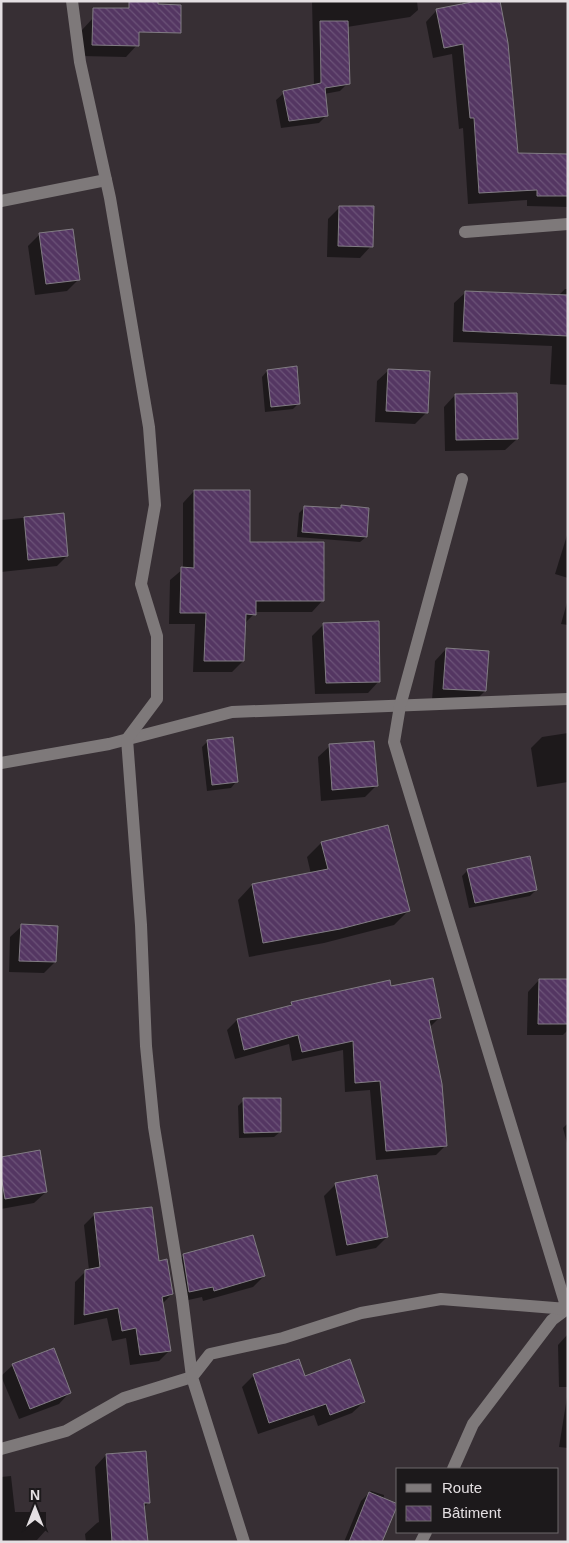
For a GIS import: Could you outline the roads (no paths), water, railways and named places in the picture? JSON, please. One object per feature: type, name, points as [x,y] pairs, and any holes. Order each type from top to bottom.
[{"type":"street","points":[[72,1],[80,62],[110,198],[149,427],[156,505],[141,584],[157,636],[157,699],[128,739],[141,925],[146,1046],[154,1127],[182,1297],[192,1377],[244,1542]]},
{"type":"street","points":[[1,201],[106,180]]},
{"type":"street","points":[[465,232],[568,224]]},
{"type":"street","points":[[462,479],[400,706],[394,742],[567,1308]]},
{"type":"street","points":[[1,763],[109,744],[232,712],[568,699]]},
{"type":"street","points":[[1,1449],[66,1431],[124,1398],[192,1377],[210,1354],[282,1338],[362,1312],[441,1299],[567,1308]]},
{"type":"street","points":[[453,1468],[473,1424],[552,1320],[567,1308]]}]
